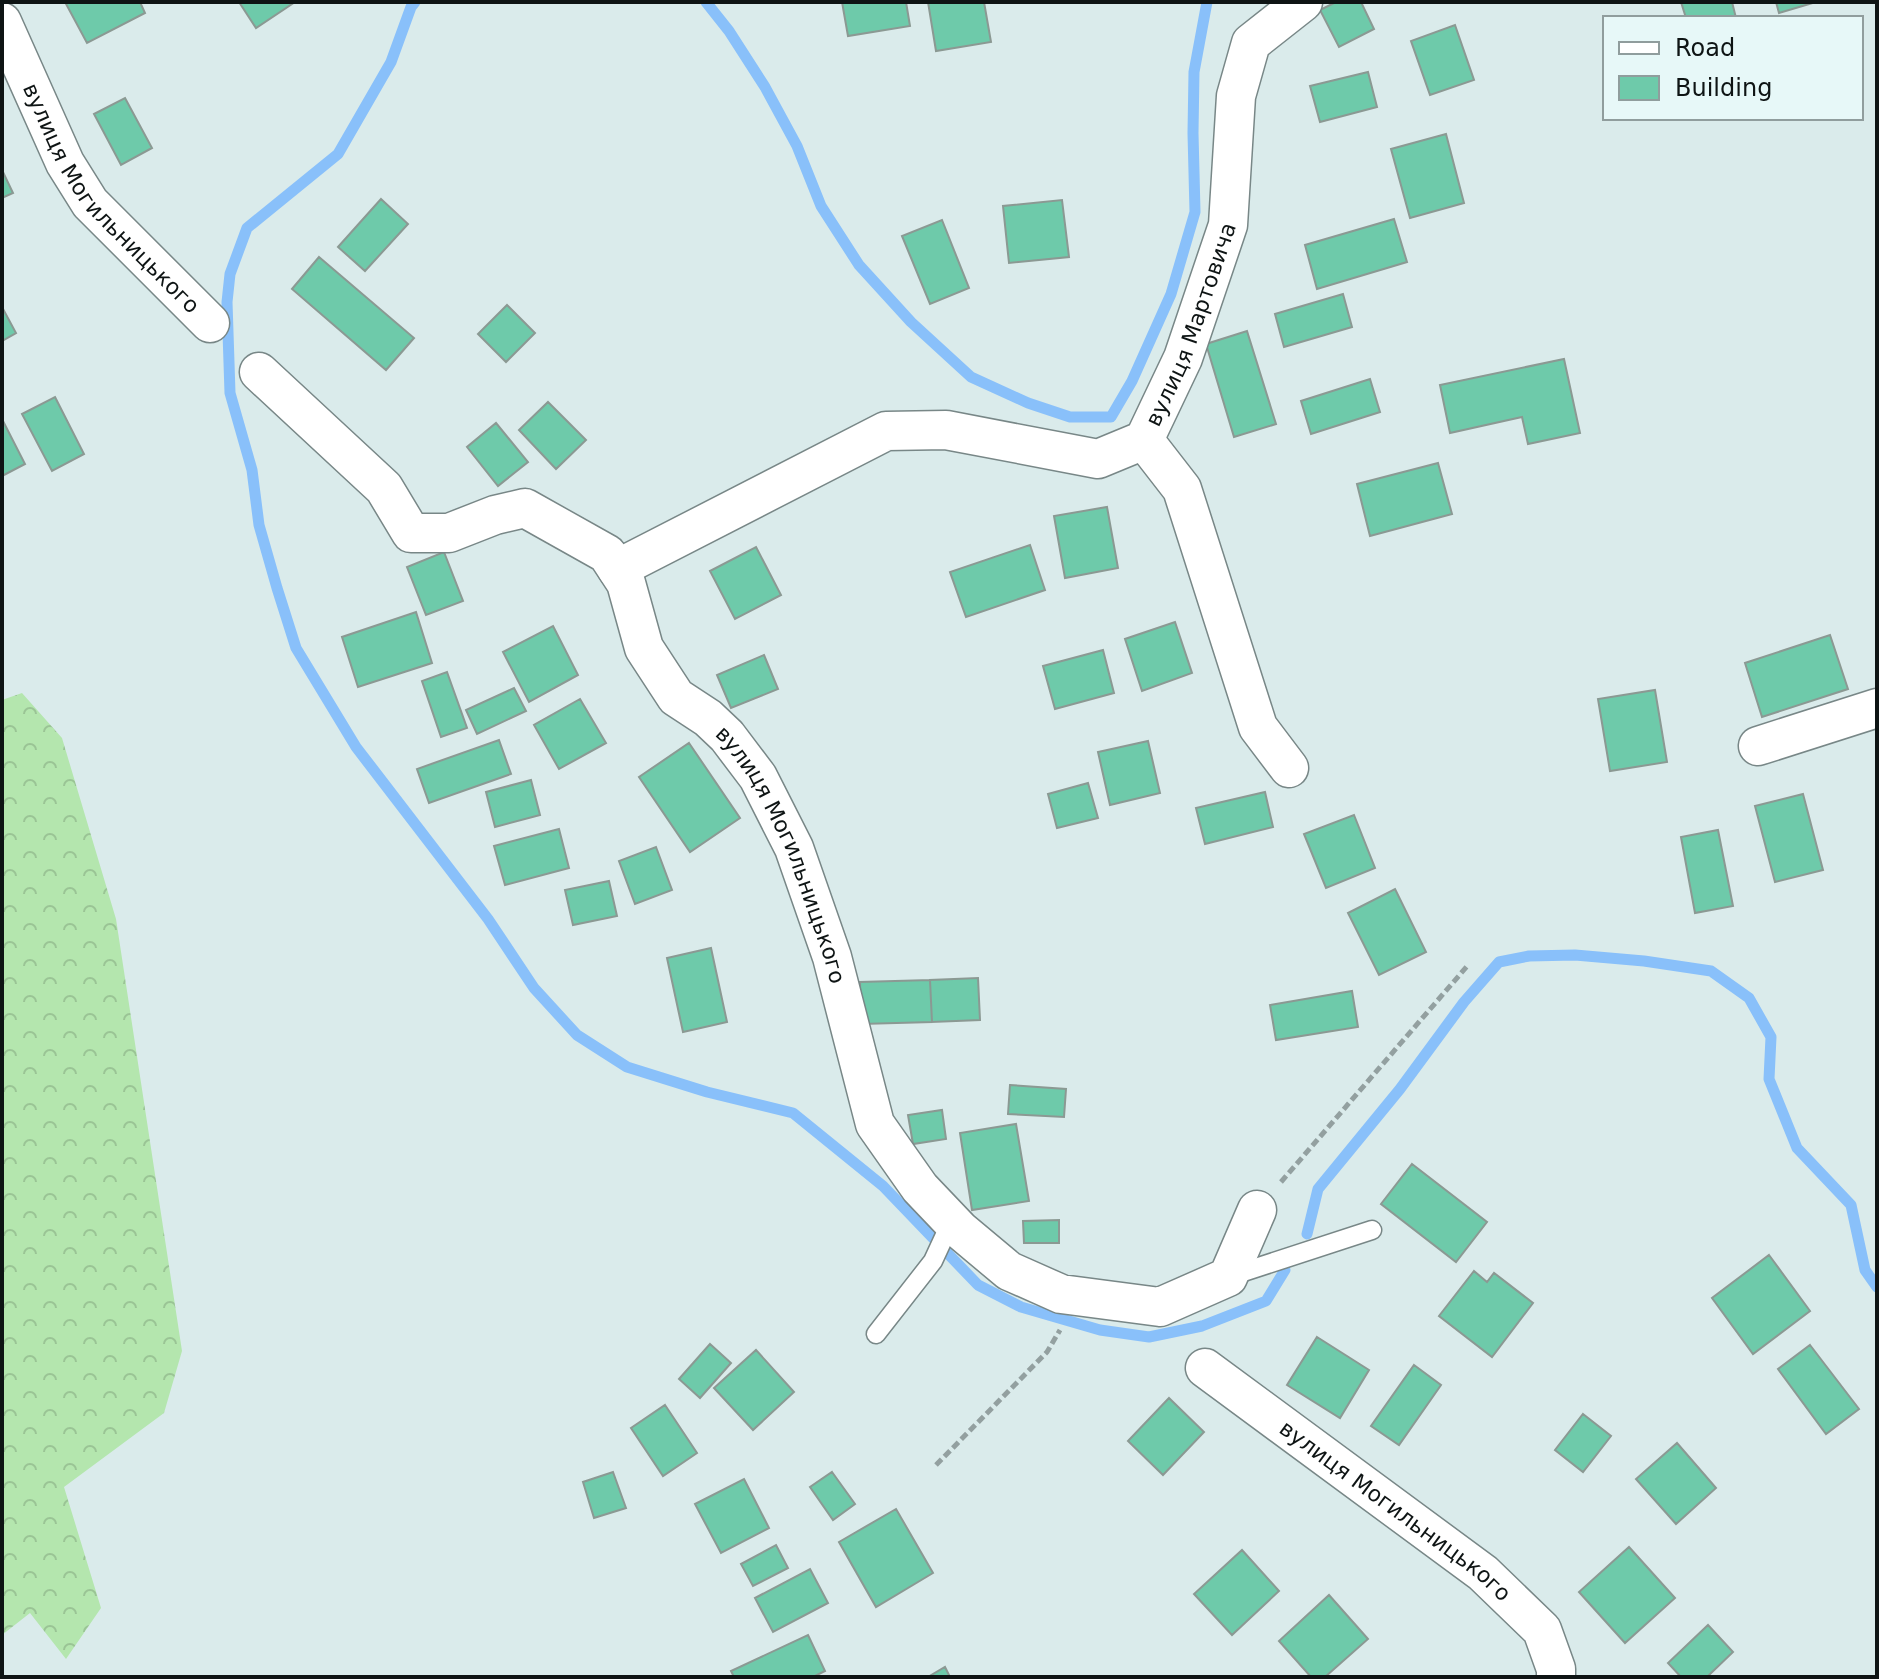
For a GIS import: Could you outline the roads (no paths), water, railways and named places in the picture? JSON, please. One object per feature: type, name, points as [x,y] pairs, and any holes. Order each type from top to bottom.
[{"type":"street","name":"вулиця Мартовича","points":[[617,569],[886,431],[946,430],[1098,459],[1144,440],[1183,358],[1228,225],[1236,96],[1251,43],[1303,2]]},
{"type":"street","name":"вулиця Могильницького","points":[[2,22],[65,163],[90,203],[210,323]]},
{"type":"street","name":"вулиця Могильницького","points":[[259,372],[384,488],[411,533],[449,533],[495,515],[525,508],[607,554],[626,583],[644,648],[676,697],[708,718],[727,736],[758,777],[794,848],[832,957],[875,1124],[920,1188],[951,1222],[1009,1271],[1061,1294],[1160,1307],[1228,1277]]},
{"type":"street","points":[[1144,440],[1182,489],[1258,727],[1289,768]]},
{"type":"street","points":[[1758,746],[1877,708]]},
{"type":"street","points":[[1228,1277],[1257,1210]]},
{"type":"street","name":"вулиця Могильницького","points":[[1205,1368],[1483,1573],[1542,1630],[1556,1677]]},
{"type":"lane","points":[[876,1334],[933,1261],[951,1222]]},
{"type":"lane","points":[[1228,1277],[1372,1230]]},
{"type":"waterway","points":[[415,2],[391,62],[338,154],[247,228],[230,274],[227,302],[230,393],[252,470],[259,525],[277,588],[296,648],[356,747],[488,919],[534,988],[577,1035],[627,1067],[707,1092],[793,1113],[883,1186],[978,1285],[1021,1307],[1100,1330],[1149,1337],[1202,1326],[1266,1301],[1285,1270]]},
{"type":"waterway","points":[[706,2],[765,87],[797,146],[821,206],[859,265],[911,322],[971,377],[1028,403],[1070,417],[1111,417],[1132,381],[1171,294],[1195,212],[1194,72],[1207,2]]},
{"type":"waterway","points":[[1307,1234],[1318,1189],[1400,1089],[1464,1002],[1499,962],[1529,956],[1575,955],[1644,961],[1711,971],[1749,998],[1771,1037],[1769,1079],[1797,1148],[1851,1205],[1865,1270],[1877,1287]]}]
